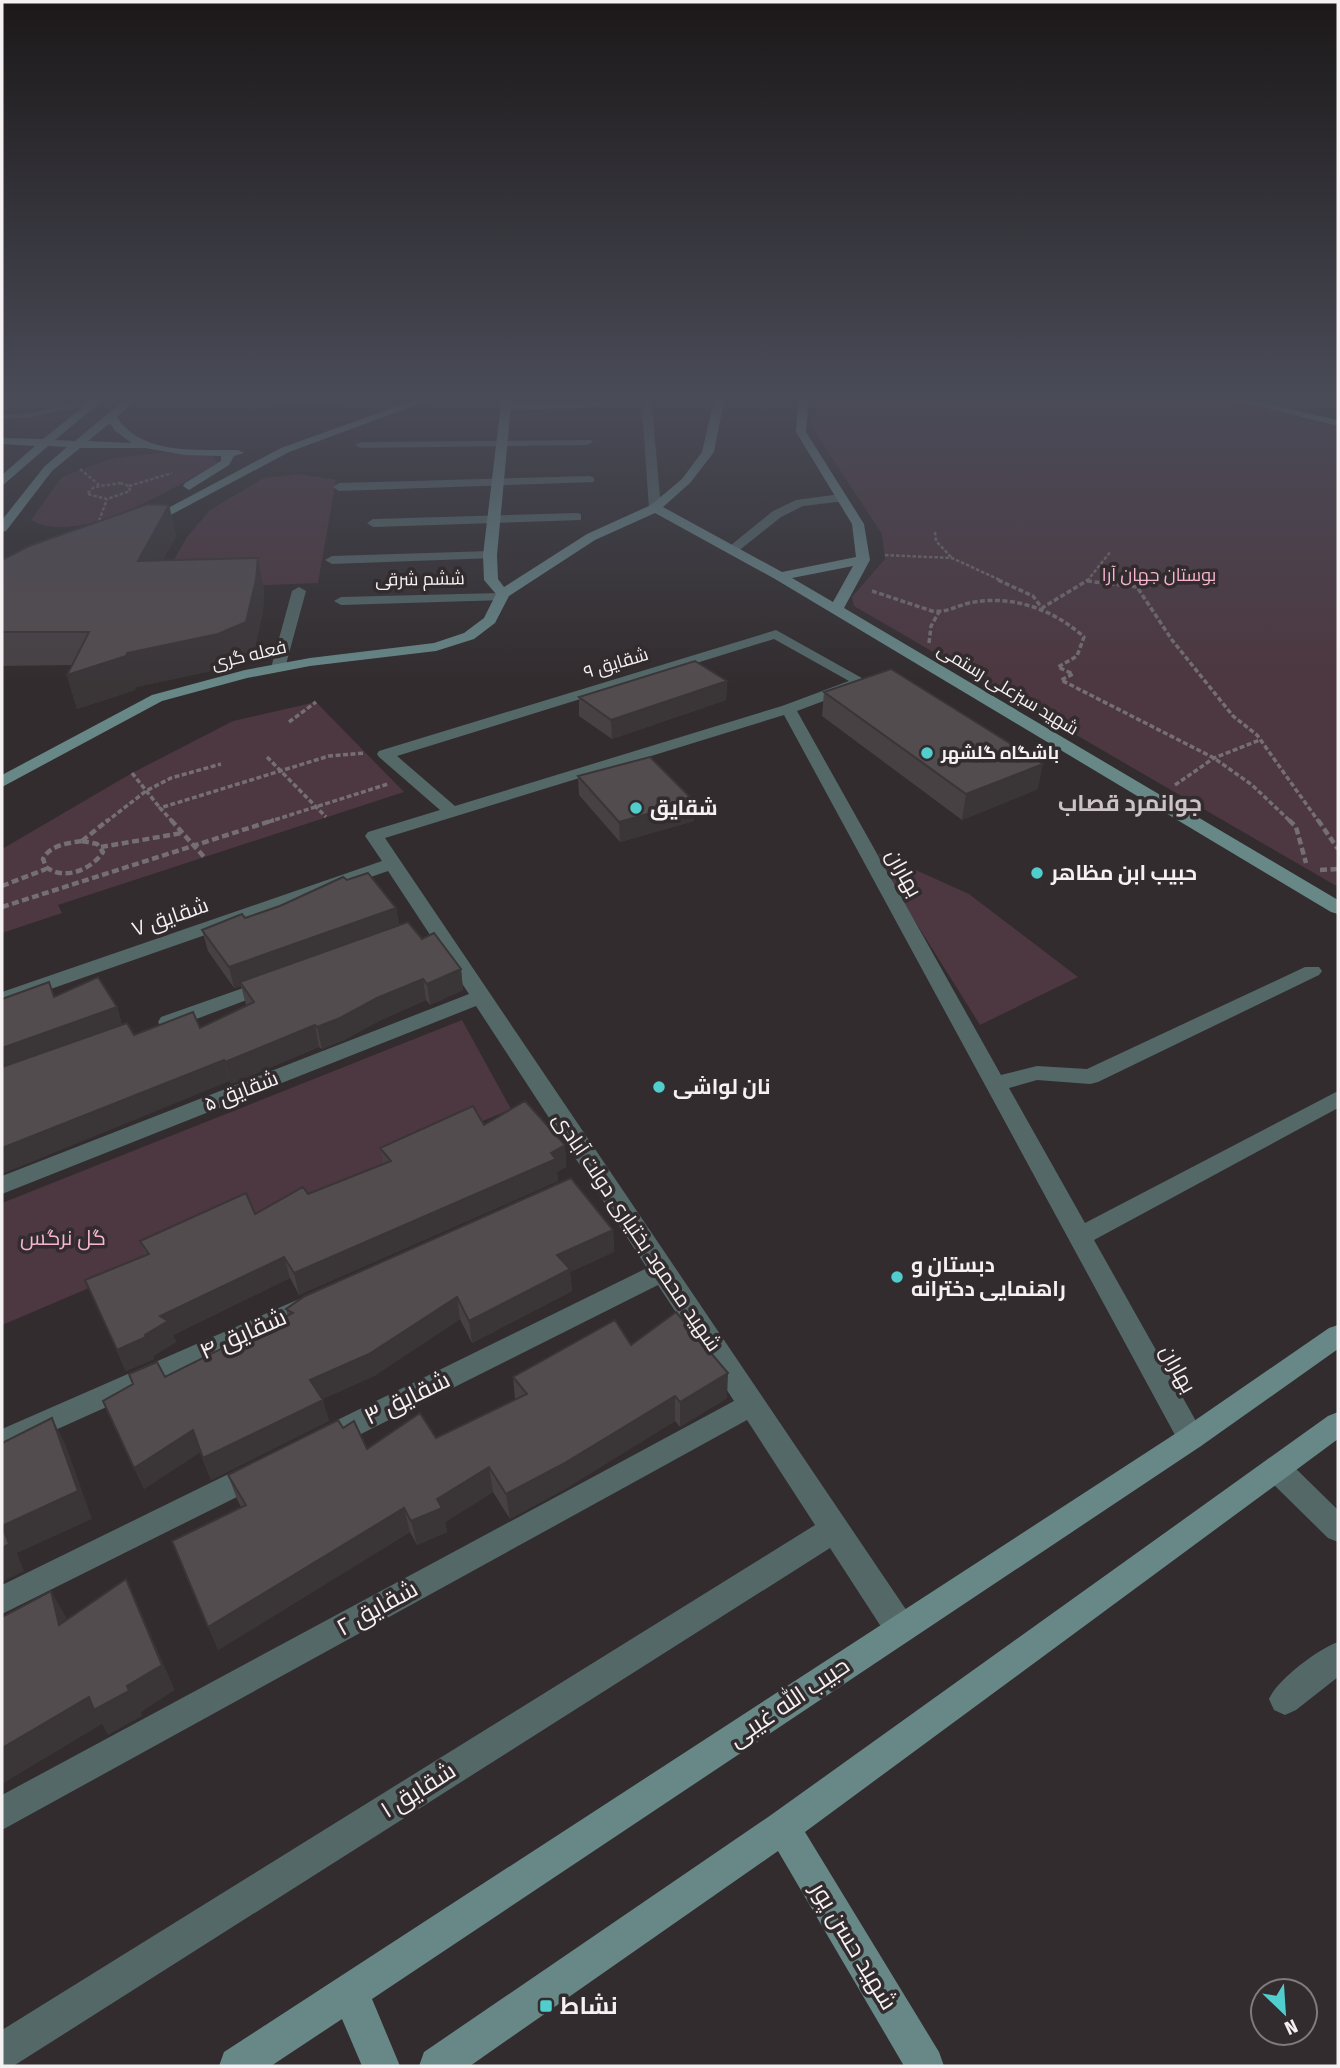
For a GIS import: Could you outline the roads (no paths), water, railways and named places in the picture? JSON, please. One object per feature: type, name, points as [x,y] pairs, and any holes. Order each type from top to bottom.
[{"type":"street","points":[[2,528],[30,492]]},
{"type":"street","points":[[160,500],[175,492]]},
{"type":"street","points":[[133,528],[209,492]]},
{"type":"street","points":[[498,492],[490,555],[491,580],[502,595],[591,537],[655,508],[674,492]]},
{"type":"street","points":[[654,492],[655,508]]},
{"type":"street","points":[[835,609],[863,560],[858,524],[837,492]]},
{"type":"street","points":[[731,550],[776,514],[788,508],[800,503],[841,498]]},
{"type":"street","name":"شهید سبزعلی رستمی","points":[[655,508],[780,576],[1338,908]]},
{"type":"street","points":[[373,523],[577,517]]},
{"type":"street","points":[[332,560],[490,555]]},
{"type":"street","points":[[780,576],[863,560]]},
{"type":"street","points":[[278,668],[299,591]]},
{"type":"street","name":"ششم شرقی","points":[[341,601],[502,595]]},
{"type":"street","name":"فعله گری","points":[[2,782],[157,698],[245,674],[436,647],[469,636],[490,620],[502,595]]},
{"type":"street","name":"شقایق ۹","points":[[453,812],[385,754],[776,634],[861,682],[788,709]]},
{"type":"street","points":[[453,812],[788,709]]},
{"type":"street","name":"بهاران","points":[[788,709],[1191,1438]]},
{"type":"street","name":"شهید محمود بختیاری دولت آبادی","points":[[453,812],[374,836],[900,1628]]},
{"type":"street","name":"شقایق ۷","points":[[2,999],[392,863]]},
{"type":"street","points":[[407,935],[433,925]]},
{"type":"street","points":[[995,1084],[1037,1073],[1090,1077],[1312,971]]},
{"type":"street","points":[[146,1030],[289,978]]},
{"type":"street","name":"شقایق ۵","points":[[2,1185],[481,997]]},
{"type":"street","points":[[1079,1237],[1338,1099]]},
{"type":"street","points":[[573,1186],[599,1175]]},
{"type":"street","name":"شقایق ۳","points":[[301,1451],[663,1271]]},
{"type":"street","name":"شقایق ۴","points":[[2,1442],[332,1294]]},
{"type":"street","name":"حبیب الله غیبی","points":[[238,2066],[1191,1438],[1338,1335]]},
{"type":"street","name":"شقایق ۲","points":[[2,1813],[752,1404]]},
{"type":"street","points":[[438,2066],[783,1827],[1338,1424]]},
{"type":"street","points":[[2,1600],[276,1463]]},
{"type":"street","points":[[1277,1469],[1338,1529]]},
{"type":"street","name":"شقایق ۱","points":[[2,2052],[834,1529]]},
{"type":"street","points":[[1285,1699],[1338,1657]]},
{"type":"street","name":"شهید حسن پور","points":[[783,1827],[925,2066]]},
{"type":"street","points":[[350,1993],[381,2066]]},
{"type":"place","name":"باشگاه گلشهر","points":[[927,753]]},
{"type":"place","name":"شقایق","points":[[636,808]]},
{"type":"place","name":"حبیب ابن مظاهر","points":[[1037,873]]},
{"type":"place","name":"نان لواشی","points":[[659,1087]]},
{"type":"place","name":"دبستان و راهنمایی دخترانه","points":[[897,1277]]},
{"type":"place","name":"نشاط","points":[[546,2006]]},
{"type":"district","name":"جوانمرد قصاب","points":[[1130,803]]},
{"type":"park label","name":"بوستان جهان آرا","points":[[1159,575]]},
{"type":"park label","name":"گل نرگس","points":[[63,1238]]}]
